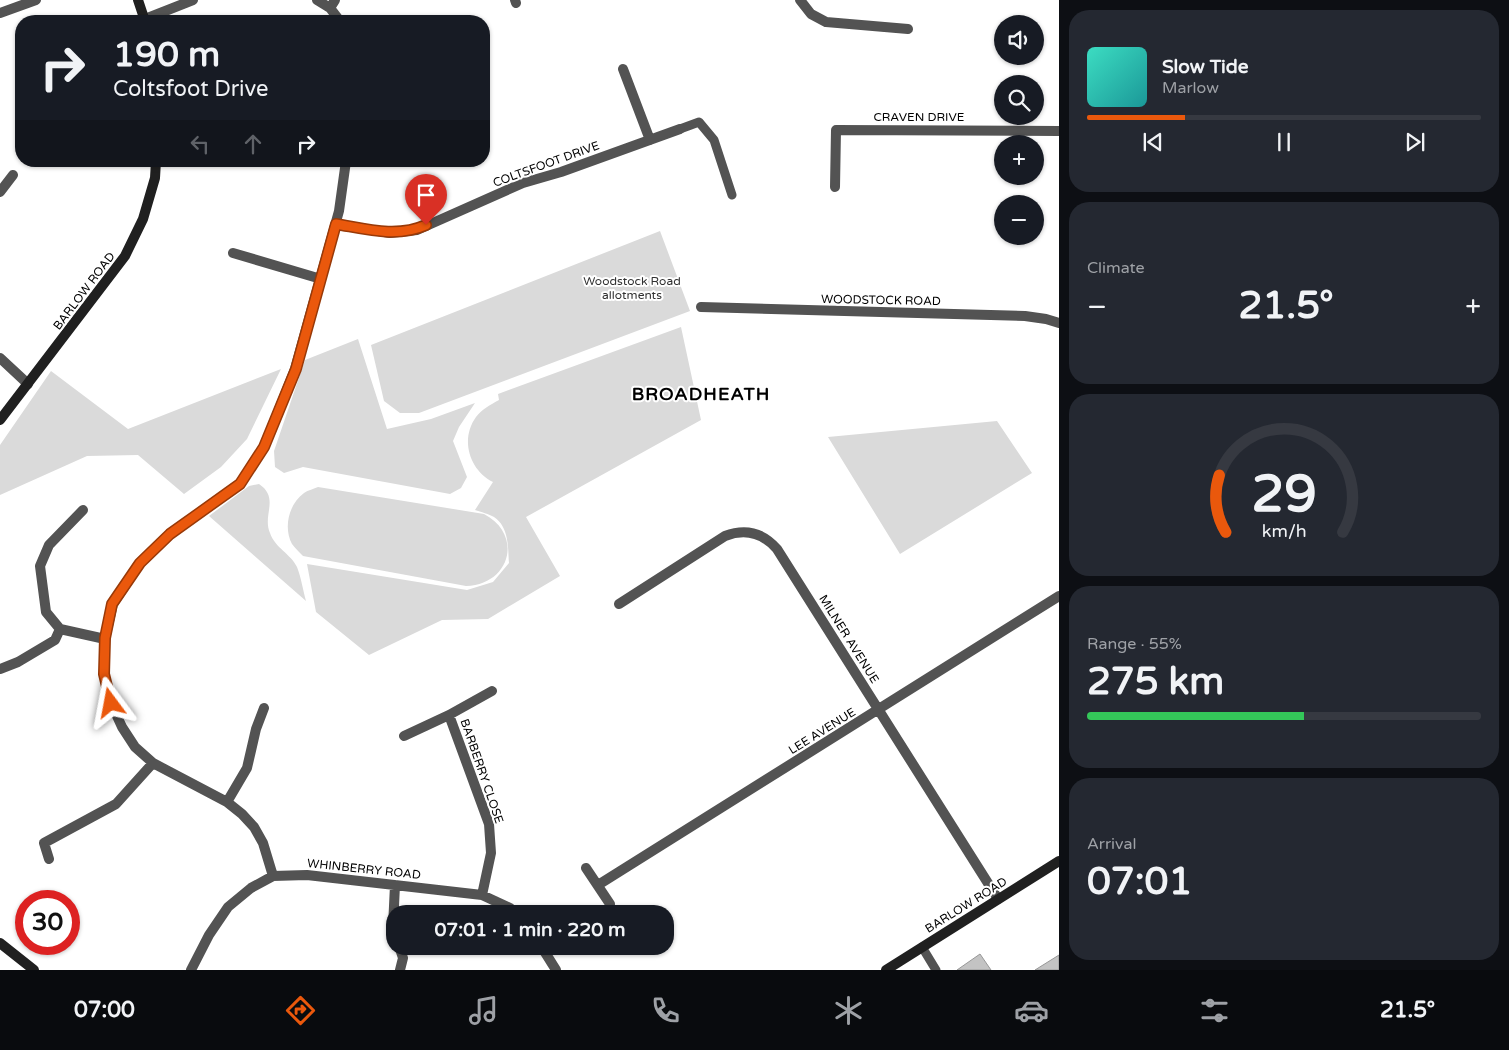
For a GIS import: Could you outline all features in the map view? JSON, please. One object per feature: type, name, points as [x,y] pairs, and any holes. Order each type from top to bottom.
[{"type":"street","points":[[0,13],[36,0]]},
{"type":"street","points":[[138,0],[143,15]]},
{"type":"street","points":[[157,15],[193,0]]},
{"type":"street","points":[[317,0],[332,4]]},
{"type":"street","points":[[800,0],[811,14],[826,22],[908,29]]},
{"type":"street","points":[[623,69],[650,140]]},
{"type":"street","name":"COLTSFOOT DRIVE","points":[[336,224],[390,233],[417,230],[523,183],[561,172],[680,129]]},
{"type":"street","name":"CRAVEN DRIVE","points":[[835,187],[836,130],[1059,130]]},
{"type":"street","name":"BARLOW ROAD","points":[[0,420],[125,256],[143,219],[155,178],[156,167]]},
{"type":"street","points":[[273,876],[263,842],[254,827],[242,814],[227,802],[153,763],[135,747],[122,727],[111,703],[104,674],[105,638],[112,604],[140,563],[170,534],[240,484],[264,447],[296,369],[336,224],[345,167]]},
{"type":"street","points":[[0,192],[13,175]]},
{"type":"street","points":[[233,253],[320,279]]},
{"type":"street","name":"WOODSTOCK ROAD","points":[[701,307],[1025,316],[1059,323]]},
{"type":"street","points":[[0,358],[28,384]]},
{"type":"street","points":[[83,510],[49,545],[40,566],[46,612],[60,629],[105,638]]},
{"type":"street","name":"MILNER AVENUE","points":[[619,604],[725,536],[744,531],[754,532],[771,542],[998,899]]},
{"type":"street","name":"LEE AVENUE","points":[[598,885],[1059,596]]},
{"type":"street","points":[[0,669],[18,662],[55,640],[60,629]]},
{"type":"street","name":"BARBERRY CLOSE","points":[[404,736],[492,691]]},
{"type":"street","points":[[227,802],[247,768],[256,729],[264,708]]},
{"type":"street","name":"BARBERRY CLOSE","points":[[449,714],[489,824],[491,853],[482,894]]},
{"type":"street","points":[[49,859],[44,843],[116,804],[153,763]]},
{"type":"street","name":"BARLOW ROAD","points":[[886,970],[1059,861]]},
{"type":"street","points":[[586,868],[610,904]]},
{"type":"street","name":"WHINBERRY ROAD","points":[[191,970],[209,935],[228,907],[251,888],[273,876],[308,875],[482,894],[504,905]]},
{"type":"street","points":[[394,905],[395,885]]},
{"type":"street","points":[[0,943],[34,970]]},
{"type":"street","points":[[400,970],[402,955]]},
{"type":"street","points":[[546,955],[556,970]]},
{"type":"lane","points":[[680,129],[698,122],[714,140],[732,195]]},
{"type":"lane","points":[[922,947],[936,970]]},
{"type":"green space","name":"Woodstock Road allotments","points":[[660,231],[690,311],[419,413],[400,413],[384,401],[371,345]]},
{"type":"green space","points":[[681,327],[701,420],[526,517],[560,576],[488,619],[442,620],[369,655],[316,612],[307,564],[467,590],[493,582],[509,563],[508,544],[503,526],[499,521],[492,516],[475,510],[493,482],[478,470],[470,453],[469,435],[476,417],[484,409],[499,400],[498,394]]},
{"type":"green space","points":[[358,339],[387,429],[431,419],[475,403],[459,427],[453,441],[467,477],[461,488],[450,494],[303,467],[284,473],[275,467],[274,451],[305,360]]},
{"type":"green space","points":[[281,369],[247,439],[221,467],[184,494],[138,455],[87,456],[0,495],[0,445],[51,371],[128,429]]},
{"type":"green space","points":[[997,421],[1032,473],[900,554],[828,437]]},
{"type":"green space","points":[[259,484],[265,489],[270,501],[268,526],[272,538],[297,567],[306,601],[209,516],[249,486]]},
{"type":"green space","points":[[318,487],[484,514],[497,523],[504,534],[507,558],[502,568],[493,577],[481,583],[466,586],[303,556],[292,544],[289,537],[289,516],[291,509],[299,498],[306,492]]},
{"type":"building","points":[[980,954],[991,970],[957,970]]},
{"type":"building","points":[[1059,955],[1059,970],[1035,970]]},
{"type":"district","name":"BROADHEATH","points":[[701,394]]},
{"type":"route","points":[[111,703],[104,674],[105,638],[112,604],[140,563],[170,534],[240,484],[264,447],[296,369],[336,224],[390,233],[417,230],[426,225]]}]
